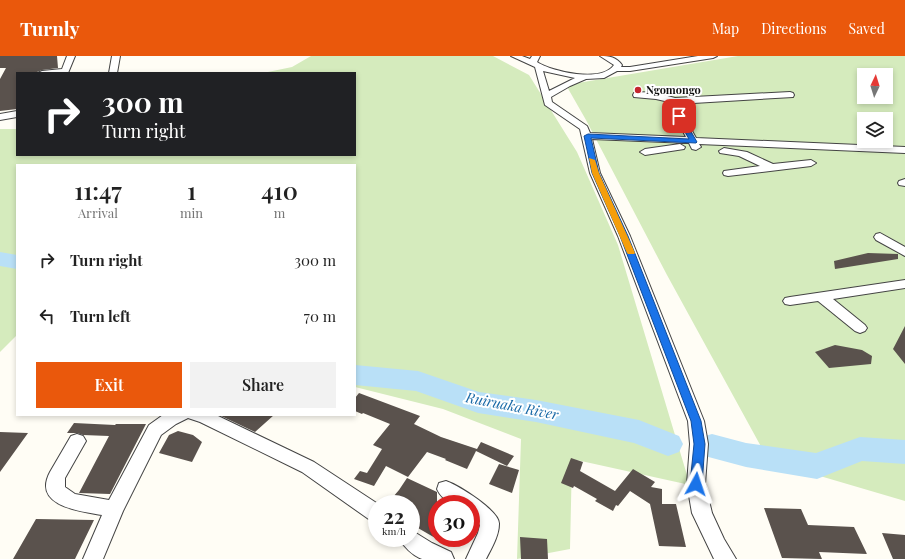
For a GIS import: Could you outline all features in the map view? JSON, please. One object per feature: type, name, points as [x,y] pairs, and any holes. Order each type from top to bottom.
[{"type":"street","points":[[65,72],[71,56]]},
{"type":"street","points":[[113,72],[116,56]]},
{"type":"street","points":[[515,56],[536,62],[559,74],[586,77],[613,73],[617,69],[630,69],[713,56]]},
{"type":"street","points":[[604,56],[614,61],[618,65],[617,69]]},
{"type":"street","points":[[536,62],[548,103],[583,127],[588,136],[595,173],[624,236],[696,421],[699,444],[696,484],[702,513],[717,546],[726,559]]},
{"type":"street","points":[[546,96],[567,84],[586,77]]},
{"type":"street","points":[[637,95],[656,96],[675,100],[790,95]]},
{"type":"street","points":[[675,100],[672,104],[694,144],[704,149],[746,154],[756,158],[771,168]]},
{"type":"street","points":[[0,117],[16,114]]},
{"type":"street","points":[[588,136],[694,144],[905,150]]},
{"type":"street","points":[[645,152],[694,144]]},
{"type":"street","points":[[728,173],[811,163]]},
{"type":"street","points":[[880,237],[905,252]]},
{"type":"street","points":[[790,301],[905,284]]},
{"type":"street","points":[[820,296],[860,328]]},
{"type":"street","points":[[92,559],[114,509],[155,430],[170,419],[179,416]]},
{"type":"street","points":[[203,416],[308,467],[368,508]]},
{"type":"street","points":[[77,441],[56,477],[55,491],[71,501],[114,509]]},
{"type":"street","points":[[446,489],[455,495]]},
{"type":"street","points":[[476,559],[488,533],[490,523],[480,513]]},
{"type":"street","points":[[417,547],[424,555],[444,559]]},
{"type":"green space","points":[[311,56],[493,56],[529,75],[577,152],[618,245],[690,485],[572,459],[570,549],[517,559],[521,439],[443,409],[356,387],[356,164],[16,164],[16,336],[0,352],[0,129],[16,129],[16,156],[356,156],[356,72],[268,72],[292,67]]},
{"type":"green space","points":[[738,56],[905,56],[905,501],[769,461],[667,275],[586,120],[566,85]]},
{"type":"building","points":[[0,56],[57,56],[58,68],[37,72],[16,72],[16,109],[0,111],[0,79],[6,68],[0,68]]},
{"type":"building","points":[[868,253],[898,254],[898,259],[835,269],[834,261]]},
{"type":"building","points":[[905,326],[905,364],[893,349]]},
{"type":"building","points":[[835,345],[862,350],[872,356],[871,364],[829,368],[815,352]]},
{"type":"building","points":[[359,393],[420,416],[414,424],[441,437],[477,449],[481,442],[514,456],[507,466],[476,451],[467,469],[427,452],[408,477],[386,466],[374,486],[354,479],[360,471],[367,473],[382,449],[373,445],[390,424],[356,411],[356,397]]},
{"type":"building","points":[[221,416],[273,416],[255,432]]},
{"type":"building","points":[[74,423],[115,425],[146,424],[110,494],[79,493],[109,436],[67,433]]},
{"type":"building","points":[[178,431],[193,435],[202,442],[192,462],[159,453],[169,435]]},
{"type":"building","points":[[0,432],[28,433],[0,472]]},
{"type":"building","points":[[571,458],[583,462],[580,471],[615,491],[633,469],[655,482],[651,487],[662,489],[662,504],[676,504],[686,547],[659,546],[650,504],[630,491],[618,506],[616,505],[613,511],[595,501],[597,499],[574,486],[573,488],[561,483]]},
{"type":"building","points":[[499,464],[519,470],[512,493],[489,484]]},
{"type":"building","points":[[407,478],[437,492],[437,495],[428,495],[428,534],[420,529],[420,495],[395,495]]},
{"type":"building","points":[[764,508],[801,509],[808,525],[854,527],[867,554],[819,552],[822,559],[782,558]]},
{"type":"building","points":[[36,519],[94,520],[75,559],[13,559]]},
{"type":"building","points":[[882,533],[905,535],[905,559],[893,559]]},
{"type":"building","points":[[520,537],[547,539],[548,559],[521,559]]},
{"type":"waterway","name":"Ruiruaka River","points":[[0,259],[16,262]]},
{"type":"waterway","name":"Ruiruaka River","points":[[356,375],[418,381],[478,402],[536,411],[639,432],[668,444]]},
{"type":"waterway","name":"Ruiruaka River","points":[[712,446],[746,455],[817,466],[860,449],[905,452]]},
{"type":"slow traffic","points":[[592,160],[595,173],[631,253]]},
{"type":"place","name":"Ngomongo","points":[[638,90]]},
{"type":"route","points":[[679,116],[694,142],[588,136],[589,150],[595,173],[624,236],[696,421],[699,444],[696,484]]}]
